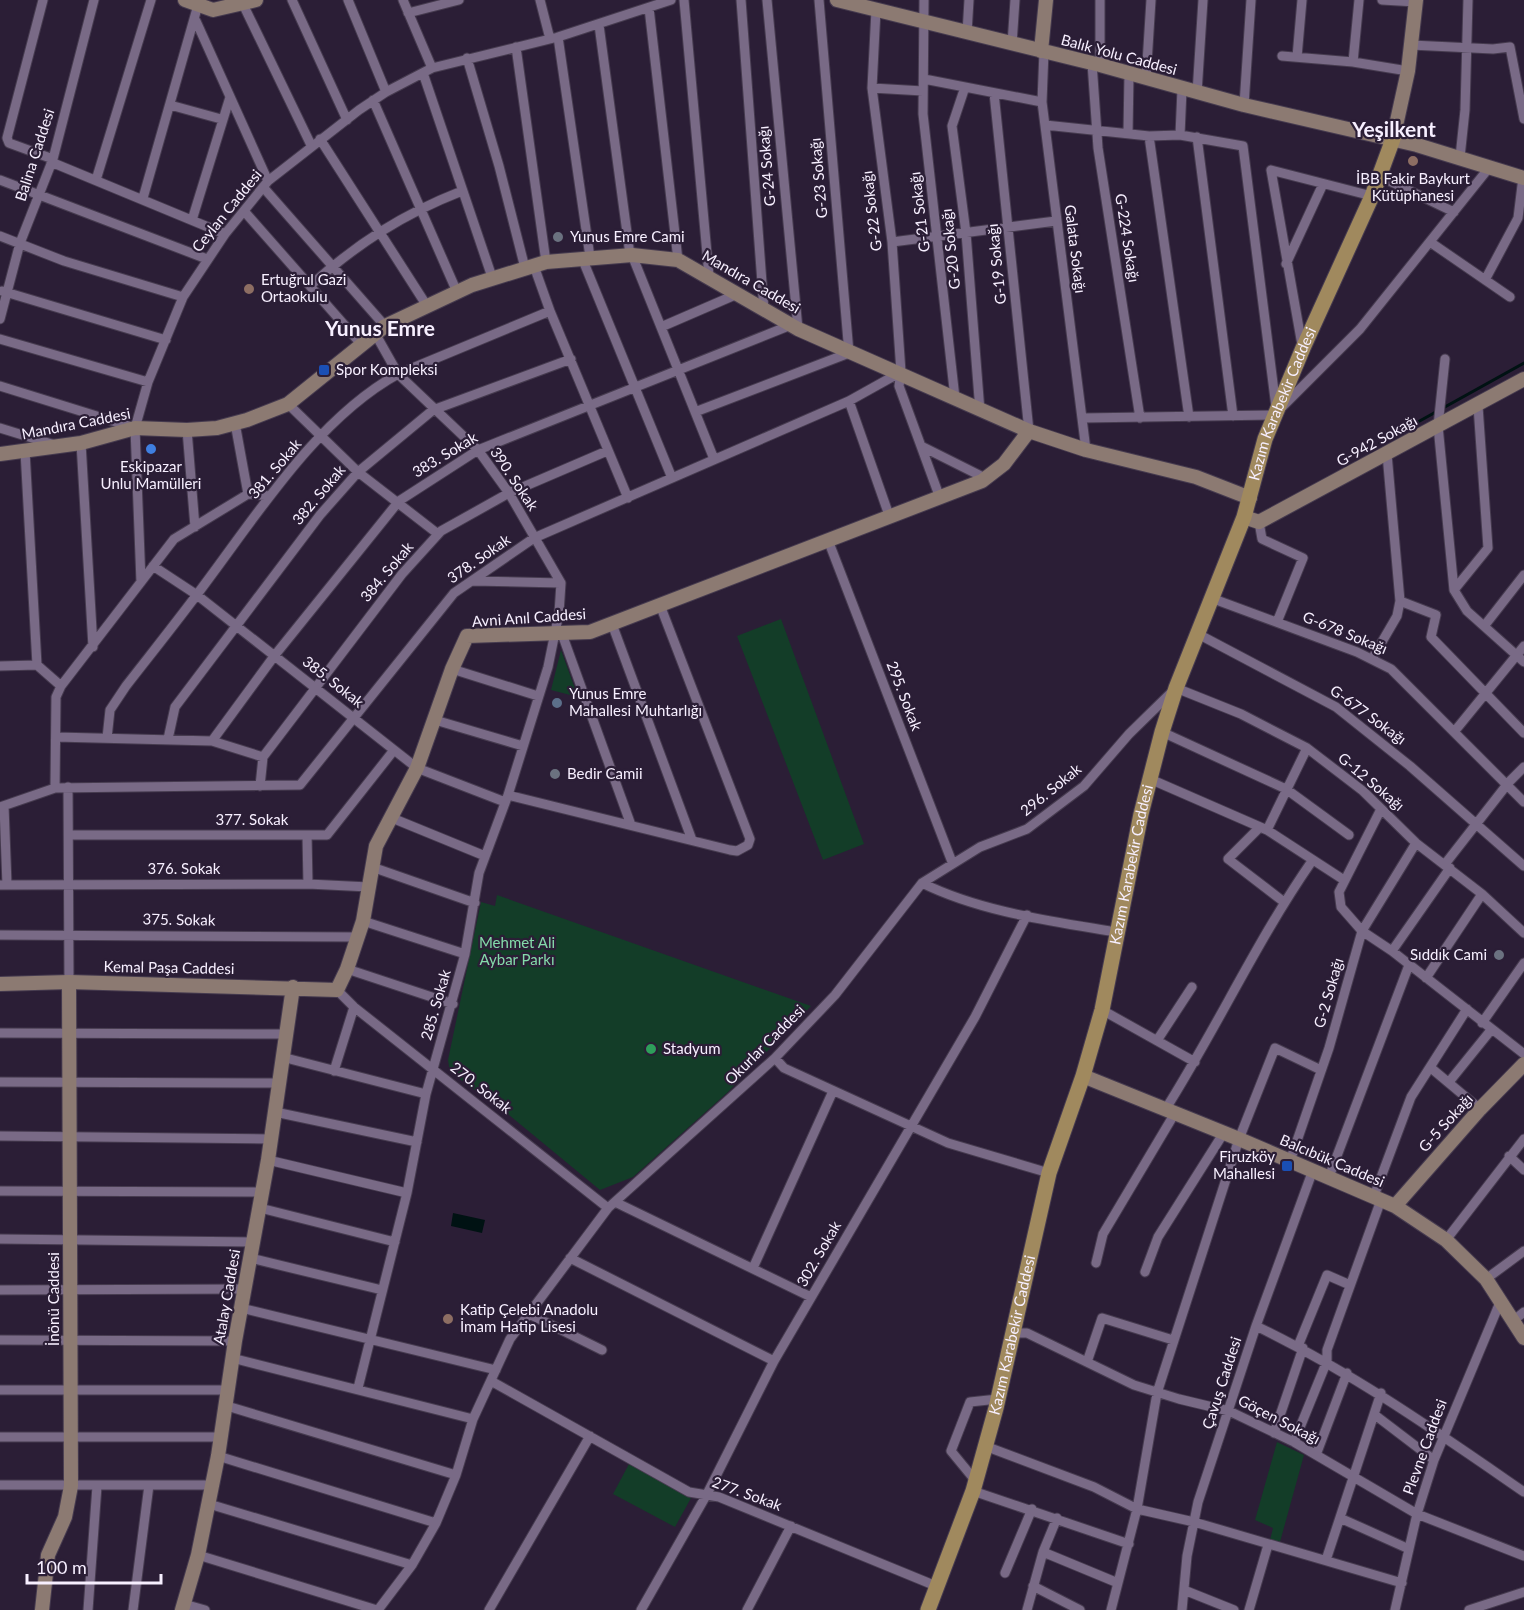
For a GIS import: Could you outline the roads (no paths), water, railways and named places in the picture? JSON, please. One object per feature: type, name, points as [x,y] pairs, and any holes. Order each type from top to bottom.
[{"type":"main road","name":"Kazım Karabekir Caddesi","points":[[928,1610],[985,1446],[998,1399],[1049,1173],[1083,1076],[1102,1010],[1116,932],[1149,779],[1162,732],[1176,688],[1244,517],[1265,439],[1303,348],[1372,196],[1393,139]]},
{"type":"street","points":[[44,0],[7,138],[9,143],[225,234]]},
{"type":"street","name":"Balina Caddesi","points":[[0,319],[3,292],[52,161],[94,0]]},
{"type":"street","points":[[96,180],[151,0]]},
{"type":"street","points":[[292,0],[346,120]]},
{"type":"street","points":[[348,0],[386,92]]},
{"type":"street","points":[[404,0],[462,191],[492,277]]},
{"type":"street","points":[[408,13],[459,0]]},
{"type":"street","points":[[540,0],[554,38],[586,257],[633,387],[672,478]]},
{"type":"street","name":"Ceylan Caddesi","points":[[141,582],[135,428],[148,382],[183,297],[225,234],[266,184],[311,145],[374,100],[427,71],[467,58],[554,38],[671,0]]},
{"type":"street","points":[[684,0],[709,276]]},
{"type":"street","points":[[741,0],[764,310]]},
{"type":"street","name":"G-24 Sokağı","points":[[767,0],[795,326]]},
{"type":"street","name":"G-23 Sokağı","points":[[819,0],[849,353]]},
{"type":"street","name":"Balık Yolu Caddesi","points":[[837,0],[1096,64],[1244,105],[1393,139],[1460,157],[1523,178]]},
{"type":"street","name":"G-21 Sokağı","points":[[924,0],[923,114],[955,398]]},
{"type":"street","points":[[967,33],[969,0]]},
{"type":"street","points":[[1012,44],[1015,0]]},
{"type":"street","points":[[1042,51],[1046,0]]},
{"type":"street","name":"G-224 Sokağı","points":[[1100,0],[1096,64],[1096,130],[1140,417]]},
{"type":"street","points":[[1146,79],[1151,0]]},
{"type":"street","points":[[1197,93],[1203,0]]},
{"type":"street","points":[[1244,105],[1251,0]]},
{"type":"street","points":[[1297,57],[1302,0]]},
{"type":"street","points":[[1353,62],[1359,0]]},
{"type":"street","points":[[1382,0],[1416,1],[1408,71],[1393,139]]},
{"type":"street","points":[[1460,157],[1465,110],[1468,0]]},
{"type":"street","points":[[192,2],[213,10],[247,1],[311,145]]},
{"type":"street","points":[[142,198],[196,21],[192,2]]},
{"type":"street","points":[[649,8],[678,260]]},
{"type":"street","name":"G-22 Sokağı","points":[[876,10],[873,88],[892,242],[901,372],[899,386],[940,498]]},
{"type":"street","name":"390. Sokak","points":[[196,21],[266,184],[333,266],[381,330],[398,374],[433,410],[478,450],[509,493],[561,583]]},
{"type":"street","points":[[598,25],[631,255],[714,459]]},
{"type":"street","points":[[1411,45],[1510,47],[1524,119]]},
{"type":"street","points":[[516,47],[535,265]]},
{"type":"street","name":"Galata Sokağı","points":[[1042,51],[1042,102],[1086,450]]},
{"type":"street","points":[[1282,56],[1353,62],[1408,71]]},
{"type":"street","points":[[467,58],[499,166],[550,311],[628,498]]},
{"type":"street","points":[[1128,133],[1129,74]]},
{"type":"street","points":[[924,79],[1042,102]]},
{"type":"street","name":"G-20 Sokağı","points":[[964,87],[952,126],[966,233],[981,411]]},
{"type":"street","points":[[873,88],[923,91]]},
{"type":"street","points":[[1180,135],[1182,89]]},
{"type":"street","name":"G-19 Sokağı","points":[[994,93],[1029,431]]},
{"type":"street","points":[[192,220],[221,119],[230,98]]},
{"type":"street","points":[[374,100],[458,292]]},
{"type":"street","points":[[170,105],[221,119]]},
{"type":"street","points":[[1046,125],[1149,136],[1180,135],[1243,146],[1276,414]]},
{"type":"street","points":[[1149,136],[1189,417]]},
{"type":"street","points":[[1197,137],[1233,416]]},
{"type":"street","points":[[320,139],[377,232],[427,306]]},
{"type":"street","points":[[1083,418],[1276,414],[1360,329],[1488,168]]},
{"type":"street","points":[[1303,348],[1270,170],[1372,196]]},
{"type":"street","points":[[1379,176],[1454,212]]},
{"type":"street","points":[[1485,280],[1518,218],[1523,178]]},
{"type":"street","points":[[0,180],[207,259]]},
{"type":"street","points":[[1286,264],[1323,184]]},
{"type":"street","points":[[311,285],[377,232],[420,207],[462,191]]},
{"type":"street","points":[[244,211],[362,345]]},
{"type":"street","points":[[892,242],[1056,221]]},
{"type":"street","points":[[0,236],[83,267],[183,297]]},
{"type":"street","points":[[1430,242],[1509,297]]},
{"type":"street","name":"Mandıra Caddesi","points":[[0,454],[81,443],[135,428],[187,430],[235,423],[288,404],[381,330],[427,306],[492,277],[535,265],[586,257],[631,255],[678,260],[764,310],[849,353],[901,372],[981,411],[1029,431],[1086,450],[1196,477],[1250,498]]},
{"type":"street","points":[[3,292],[166,340]]},
{"type":"street","points":[[661,327],[735,294]]},
{"type":"street","name":"381. Sokak","points":[[107,738],[110,710],[270,495],[322,437],[379,384],[550,311]]},
{"type":"street","name":"383. Sokak","points":[[212,741],[275,655],[399,501],[478,450],[589,404],[795,326]]},
{"type":"street","points":[[0,339],[148,382]]},
{"type":"street","points":[[695,412],[849,353]]},
{"type":"street","name":"382. Sokak","points":[[168,738],[175,706],[320,515],[358,472],[433,410],[571,359]]},
{"type":"street","points":[[1445,359],[1439,402],[1439,423],[1454,590],[1467,610],[1524,662]]},
{"type":"street","name":"378. Sokak","points":[[2,806],[55,788],[300,785],[356,719],[454,594],[534,538],[849,401],[901,372]]},
{"type":"street","name":"G-942 Sokağı","points":[[1259,522],[1387,454],[1439,423],[1478,406],[1524,379]]},
{"type":"street","points":[[0,386],[135,428]]},
{"type":"street","points":[[849,401],[890,518]]},
{"type":"street","points":[[288,404],[358,472],[391,499],[399,501],[438,534]]},
{"type":"street","points":[[1454,590],[1488,548],[1478,406]]},
{"type":"street","points":[[235,423],[248,494]]},
{"type":"street","points":[[0,428],[59,447]]},
{"type":"street","points":[[187,430],[195,527]]},
{"type":"street","name":"Avni Anıl Caddesi","points":[[337,990],[347,969],[363,921],[376,846],[417,768],[452,669],[467,636],[590,632],[612,624],[890,518],[985,478],[1005,464],[1029,431]]},
{"type":"street","points":[[81,443],[93,647]]},
{"type":"street","points":[[922,447],[985,478]]},
{"type":"street","points":[[25,451],[37,665]]},
{"type":"street","name":"384. Sokak","points":[[263,757],[402,574],[438,534],[509,493],[608,451]]},
{"type":"street","points":[[1372,659],[1397,616],[1400,601],[1387,454]]},
{"type":"street","points":[[55,788],[56,697],[61,686],[174,539],[248,494],[270,495]]},
{"type":"street","points":[[1244,517],[1259,522],[1262,539],[1303,558],[1277,622]]},
{"type":"street","name":"295. Sokak","points":[[828,540],[952,862]]},
{"type":"street","name":"385. Sokak","points":[[153,566],[197,595],[417,768],[507,798],[737,851],[748,845],[750,839],[660,605]]},
{"type":"street","points":[[1485,625],[1524,575]]},
{"type":"street","points":[[473,581],[561,583],[559,634],[631,825]]},
{"type":"street","name":"G-678 Sokağı","points":[[1212,597],[1372,659],[1391,669],[1524,802]]},
{"type":"street","points":[[1400,601],[1436,615],[1431,637],[1524,733]]},
{"type":"street","points":[[612,624],[692,840]]},
{"type":"street","name":"285. Sokak","points":[[358,1388],[407,1193],[426,1094],[453,1004],[465,954],[485,856],[507,798],[559,634]]},
{"type":"street","name":"G-677 Sokağı","points":[[1198,634],[1336,707],[1410,766],[1524,866]]},
{"type":"street","points":[[1454,732],[1524,646]]},
{"type":"street","points":[[0,666],[37,665],[61,686]]},
{"type":"street","points":[[452,669],[538,696]]},
{"type":"street","name":"296. Sokak","points":[[922,883],[952,862],[980,847],[1027,829],[1084,786],[1129,735],[1176,688]]},
{"type":"street","name":"G-12 Sokağı","points":[[1176,688],[1259,722],[1307,748],[1363,792],[1416,843],[1482,894],[1524,933]]},
{"type":"street","points":[[435,720],[523,746]]},
{"type":"street","points":[[1162,732],[1286,789],[1349,835]]},
{"type":"street","points":[[56,737],[168,738],[212,741],[263,757],[260,786]]},
{"type":"street","points":[[1284,902],[1228,859],[1263,829],[1307,748]]},
{"type":"street","name":"377. Sokak","points":[[69,835],[327,835],[394,750]]},
{"type":"street","points":[[1392,951],[1475,824],[1524,767]]},
{"type":"street","points":[[1149,779],[1263,829],[1344,880]]},
{"type":"street","points":[[68,788],[69,982]]},
{"type":"street","points":[[2,806],[3,885]]},
{"type":"street","points":[[1381,809],[1339,892],[1341,907],[1362,931],[1392,951],[1524,1054]]},
{"type":"street","points":[[392,818],[485,856]]},
{"type":"street","points":[[307,835],[308,884]]},
{"type":"street","name":"G-2 Sokağı","points":[[1290,1161],[1321,1070],[1362,931],[1416,843]]},
{"type":"street","points":[[1096,1263],[1103,1234],[1195,1062],[1284,902],[1312,861]]},
{"type":"street","points":[[372,867],[475,903]]},
{"type":"street","points":[[922,883],[949,896],[1028,915],[1116,932]]},
{"type":"street","name":"Okurlar Caddesi","points":[[377,1610],[412,1565],[436,1523],[456,1475],[473,1419],[510,1339],[570,1258],[612,1205],[775,1058],[835,995],[922,883]]},
{"type":"street","name":"376. Sokak","points":[[3,885],[308,884],[369,887]]},
{"type":"street","points":[[1426,978],[1482,894]]},
{"type":"street","name":"302. Sokak","points":[[641,1610],[707,1494],[774,1361],[975,1017],[1028,915]]},
{"type":"street","points":[[363,921],[465,954]]},
{"type":"street","name":"375. Sokak","points":[[0,935],[68,933],[358,937]]},
{"type":"street","points":[[1482,1023],[1524,963]]},
{"type":"street","points":[[1329,1177],[1409,965]]},
{"type":"street","points":[[347,969],[453,1004]]},
{"type":"street","name":"Kemal Paşa Caddesi","points":[[0,984],[69,982],[337,990]]},
{"type":"street","name":"İnönü Caddesi","points":[[42,1610],[48,1555],[65,1517],[71,1486],[69,1437],[69,982]]},
{"type":"street","name":"Atalay Caddesi","points":[[183,1607],[198,1555],[222,1437],[232,1358],[268,1160],[292,987]]},
{"type":"street","points":[[1158,1039],[1192,987]]},
{"type":"street","name":"270. Sokak","points":[[337,990],[354,1007],[433,1070],[612,1205],[811,1297]]},
{"type":"street","points":[[334,1071],[354,1007]]},
{"type":"street","points":[[1102,1010],[1158,1039],[1195,1062]]},
{"type":"street","points":[[1294,1443],[1327,1361],[1327,1350],[1411,1097],[1467,1010]]},
{"type":"street","points":[[1449,1082],[1491,1030]]},
{"type":"street","points":[[0,1033],[70,1031],[284,1034]]},
{"type":"street","points":[[1111,1610],[1130,1544],[1156,1393],[1239,1139],[1275,1048],[1321,1070]]},
{"type":"street","points":[[282,1057],[426,1094]]},
{"type":"street","points":[[775,1058],[784,1068],[948,1143],[1049,1173]]},
{"type":"street","name":"G-5 Sokağı","points":[[1395,1206],[1480,1109],[1524,1064]]},
{"type":"street","points":[[1431,1068],[1480,1109]]},
{"type":"street","name":"Balcıbük Caddesi","points":[[1083,1076],[1239,1139],[1395,1206],[1446,1240],[1486,1279],[1501,1300],[1519,1316],[1524,1338]]},
{"type":"street","points":[[0,1082],[278,1083]]},
{"type":"street","points":[[753,1269],[833,1091]]},
{"type":"street","points":[[275,1112],[417,1142]]},
{"type":"street","points":[[1145,1272],[1158,1237],[1223,1134]]},
{"type":"street","points":[[0,1136],[271,1139]]},
{"type":"street","points":[[1446,1240],[1524,1139]]},
{"type":"street","points":[[1509,1156],[1524,1170]]},
{"type":"street","points":[[268,1160],[407,1193]]},
{"type":"street","name":"Çavuş Caddesi","points":[[1182,1610],[1186,1556],[1194,1522],[1256,1326],[1313,1170]]},
{"type":"street","points":[[0,1191],[263,1192]]},
{"type":"street","points":[[260,1208],[395,1242]]},
{"type":"street","points":[[0,1239],[253,1242]]},
{"type":"street","points":[[1486,1279],[1524,1251]]},
{"type":"street","points":[[250,1258],[382,1290]]},
{"type":"street","points":[[570,1258],[774,1361]]},
{"type":"street","points":[[1274,1433],[1300,1347],[1328,1275],[1350,1285]]},
{"type":"street","points":[[0,1290],[245,1289]]},
{"type":"street","name":"Plevne Caddesi","points":[[1395,1610],[1417,1514],[1434,1460],[1501,1300]]},
{"type":"street","points":[[241,1308],[496,1370]]},
{"type":"street","points":[[529,1314],[602,1350]]},
{"type":"street","points":[[1088,1362],[1102,1318],[1173,1340]]},
{"type":"street","points":[[1256,1326],[1327,1361],[1381,1393],[1524,1492]]},
{"type":"street","name":"Göçen Sokağı","points":[[1012,1333],[1027,1333],[1156,1393],[1229,1411],[1316,1455],[1417,1514],[1524,1556]]},
{"type":"street","points":[[0,1340],[235,1341]]},
{"type":"street","points":[[232,1358],[358,1388],[473,1419]]},
{"type":"street","points":[[1316,1455],[1347,1372]]},
{"type":"street","name":"277. Sokak","points":[[491,1381],[689,1492],[707,1494],[936,1586]]},
{"type":"street","points":[[0,1390],[228,1390]]},
{"type":"street","points":[[1326,1560],[1381,1393]]},
{"type":"street","points":[[998,1399],[970,1402],[951,1450],[973,1485],[1130,1544]]},
{"type":"street","points":[[227,1406],[456,1475]]},
{"type":"street","points":[[1375,1415],[1434,1460]]},
{"type":"street","points":[[489,1610],[590,1436]]},
{"type":"street","points":[[0,1437],[222,1437]]},
{"type":"street","points":[[985,1446],[1094,1487],[1137,1509],[1194,1522],[1402,1583]]},
{"type":"street","points":[[218,1456],[436,1523]]},
{"type":"street","points":[[0,1485],[212,1485]]},
{"type":"street","points":[[133,1610],[149,1485]]},
{"type":"street","points":[[88,1610],[97,1486]]},
{"type":"street","points":[[209,1504],[412,1565]]},
{"type":"street","points":[[1005,1573],[1032,1509]]},
{"type":"street","points":[[1027,1610],[1043,1552],[1057,1518]]},
{"type":"street","points":[[1340,1518],[1409,1550]]},
{"type":"street","points":[[747,1610],[791,1526]]},
{"type":"street","points":[[1249,1610],[1268,1545]]},
{"type":"street","points":[[1043,1552],[1118,1583]]},
{"type":"street","points":[[198,1555],[377,1610]]},
{"type":"street","points":[[1033,1586],[1080,1610]]},
{"type":"street","points":[[1184,1590],[1234,1610]]},
{"type":"street","points":[[1469,1610],[1524,1592]]},
{"type":"street","points":[[183,1607],[205,1610]]},
{"type":"waterway","points":[[1380,443],[1524,363]]},
{"type":"place","name":"İBB Fakir Baykurt Kütüphanesi","points":[[1413,161]]},
{"type":"place","name":"Yunus Emre Cami","points":[[558,237]]},
{"type":"place","name":"Ertuğrul Gazi Ortaokulu","points":[[249,289]]},
{"type":"place","name":"Spor Kompleksi","points":[[324,370]]},
{"type":"place","name":"Eskipazar Unlu Mamülleri","points":[[151,449]]},
{"type":"place","name":"Yunus Emre Mahallesi Muhtarlığı","points":[[557,703]]},
{"type":"place","name":"Bedir Camii","points":[[555,774]]},
{"type":"place","name":"Sıddık Cami","points":[[1499,955]]},
{"type":"place","name":"Stadyum","points":[[651,1049]]},
{"type":"place","name":"Firuzköy Mahallesi","points":[[1287,1166]]},
{"type":"place","name":"Katip Çelebi Anadolu İmam Hatip Lisesi","points":[[448,1319]]},
{"type":"district","name":"Yeşilkent","points":[[1394,130]]},
{"type":"district","name":"Yunus Emre","points":[[380,329]]},
{"type":"park label","name":"Mehmet Ali Aybar Parkı","points":[[517,952]]}]
